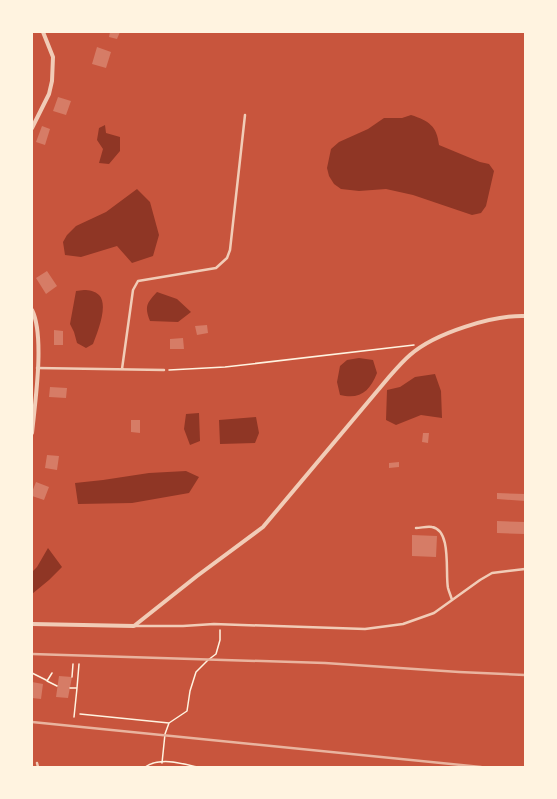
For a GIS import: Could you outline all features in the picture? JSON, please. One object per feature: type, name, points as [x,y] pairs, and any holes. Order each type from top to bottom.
[{"type":"street","points":[[32,128],[49,94],[52,81],[53,56],[43,32]]},
{"type":"street","points":[[32,310],[37,329],[38,347],[32,433]]},
{"type":"street","points":[[32,624],[134,626],[197,576],[263,528],[389,377],[411,354],[452,332],[491,319],[525,316]]},
{"type":"lane","points":[[122,370],[133,290],[138,281],[216,268],[227,258],[230,250],[245,115]]},
{"type":"lane","points":[[37,368],[164,370]]},
{"type":"lane","points":[[416,528],[432,527],[439,530],[443,537],[447,564],[448,589],[452,600]]},
{"type":"lane","points":[[134,626],[220,624],[365,630],[402,624],[434,613],[492,573],[525,569]]},
{"type":"lane","points":[[36,763],[38,767]]},
{"type":"path","points":[[164,370],[225,367],[414,345]]},
{"type":"path","points":[[162,763],[165,734],[169,723],[187,711],[190,691],[196,672],[216,654],[220,640],[220,624]]},
{"type":"path","points":[[72,677],[73,664]]},
{"type":"path","points":[[74,717],[79,664]]},
{"type":"path","points":[[32,673],[57,686]]},
{"type":"path","points":[[47,681],[52,673]]},
{"type":"path","points":[[70,688],[77,688]]},
{"type":"path","points":[[80,714],[169,723]]},
{"type":"path","points":[[145,767],[151,763],[174,762],[197,767]]},
{"type":"shaded area","points":[[411,115],[431,125],[436,133],[439,145],[480,162],[489,164],[494,171],[486,206],[481,213],[472,215],[413,195],[386,189],[359,191],[341,189],[334,184],[329,176],[327,168],[331,149],[339,142],[368,129],[384,118],[402,118]]},
{"type":"shaded area","points":[[105,125],[106,133],[120,137],[120,151],[109,164],[99,163],[103,149],[97,140],[99,128]]},
{"type":"shaded area","points":[[137,189],[150,202],[159,235],[153,256],[132,263],[117,246],[81,257],[65,255],[63,242],[67,235],[76,226],[106,212]]},
{"type":"shaded area","points":[[76,291],[92,291],[99,295],[103,305],[103,312],[93,344],[86,348],[77,343],[70,324]]},
{"type":"shaded area","points":[[157,292],[177,299],[191,312],[178,322],[150,321],[147,308],[149,302]]},
{"type":"shaded area","points":[[359,358],[373,360],[377,373],[371,385],[359,395],[340,395],[337,382],[340,366],[347,360]]},
{"type":"shaded area","points":[[435,374],[441,391],[442,418],[421,415],[396,425],[386,420],[387,390],[400,387],[415,377]]},
{"type":"shaded area","points":[[199,413],[200,441],[190,445],[184,429],[186,414]]},
{"type":"shaded area","points":[[256,417],[259,433],[255,443],[220,444],[219,420]]},
{"type":"shaded area","points":[[186,471],[199,477],[189,493],[132,503],[78,504],[75,483],[149,473]]},
{"type":"shaded area","points":[[48,548],[62,567],[32,594],[32,572],[37,567]]},
{"type":"building","points":[[110,32],[120,32],[117,39],[109,37]]},
{"type":"building","points":[[97,47],[111,52],[106,68],[92,64]]},
{"type":"building","points":[[58,97],[71,101],[66,115],[53,111]]},
{"type":"building","points":[[42,126],[50,129],[45,145],[36,142]]},
{"type":"building","points":[[47,271],[57,286],[46,294],[36,278]]},
{"type":"building","points":[[207,325],[208,333],[197,335],[195,326]]},
{"type":"building","points":[[54,330],[63,331],[63,345],[54,345]]},
{"type":"building","points":[[183,338],[184,349],[170,349],[170,339]]},
{"type":"building","points":[[50,387],[67,388],[66,398],[49,397]]},
{"type":"building","points":[[131,420],[140,420],[140,433],[131,432]]},
{"type":"building","points":[[423,433],[429,433],[428,443],[422,442]]},
{"type":"building","points":[[47,455],[59,456],[57,470],[45,468]]},
{"type":"building","points":[[399,462],[399,467],[389,468],[389,463]]},
{"type":"building","points":[[36,482],[49,487],[44,500],[32,496]]},
{"type":"building","points":[[497,493],[525,494],[525,501],[497,499]]},
{"type":"building","points":[[497,521],[525,522],[525,534],[497,533]]},
{"type":"building","points":[[412,535],[437,536],[436,557],[412,556]]},
{"type":"building","points":[[59,676],[72,677],[68,698],[56,697]]},
{"type":"building","points":[[32,682],[43,684],[41,699],[32,698]]},
{"type":"railway","points":[[32,654],[325,663],[525,675]]},
{"type":"railway","points":[[32,722],[481,767]]}]
